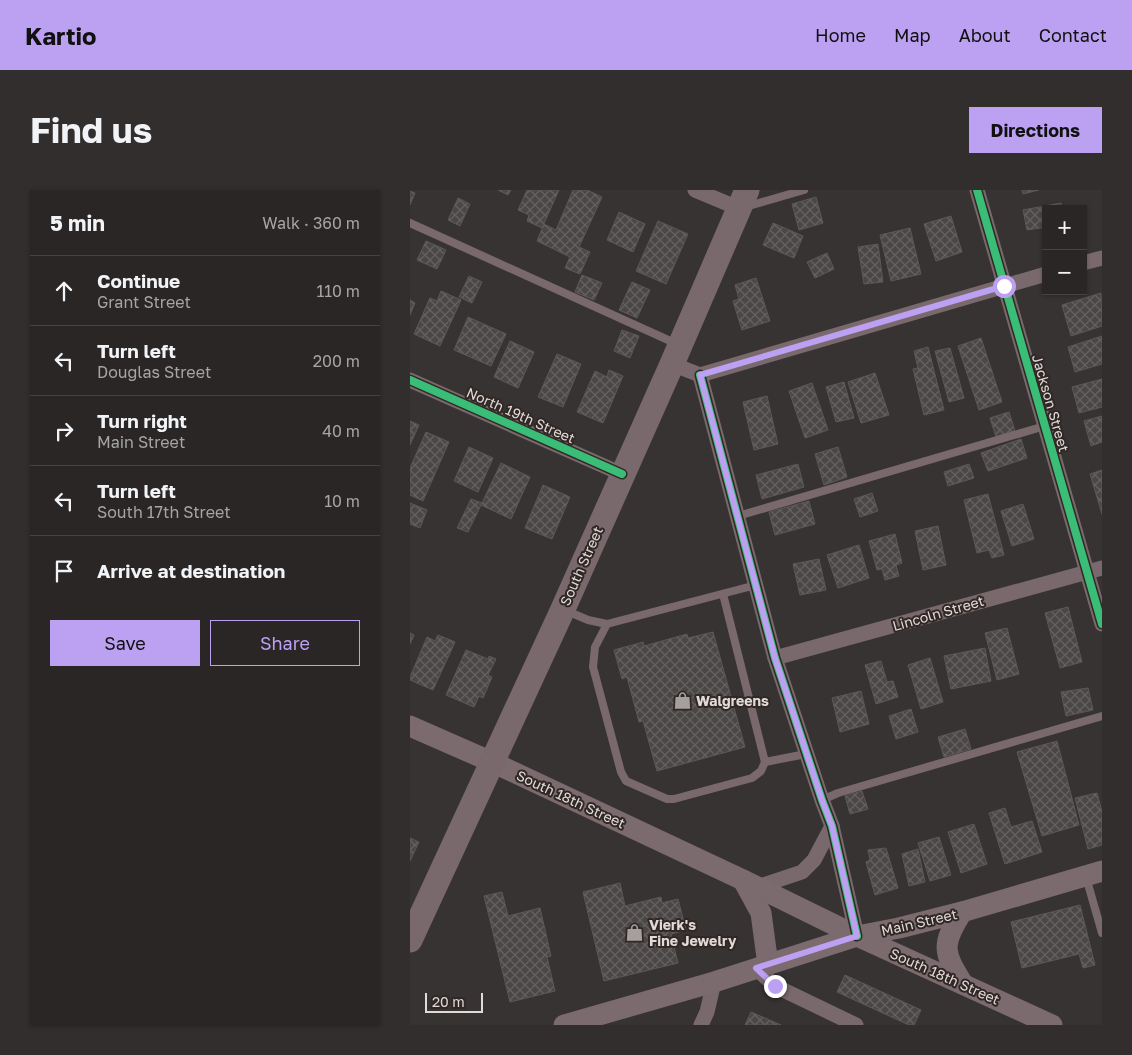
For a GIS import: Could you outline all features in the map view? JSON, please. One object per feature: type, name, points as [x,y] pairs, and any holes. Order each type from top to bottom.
[{"type":"main road","name":"South Street","points":[[410,940],[562,609],[676,354],[742,199]]},
{"type":"main road","name":"South 18th Street","points":[[410,726],[492,762],[857,936],[1052,1025]]},
{"type":"main road","name":"Main Street","points":[[564,1025],[714,982],[857,936],[899,928],[962,912],[1094,874]]},
{"type":"main road","points":[[750,884],[761,913],[762,967]]},
{"type":"main road","points":[[962,912],[948,936],[947,953],[950,963],[963,984]]},
{"type":"street","points":[[695,190],[742,199]]},
{"type":"street","name":"Jackson Street","points":[[977,190],[1102,624]]},
{"type":"street","points":[[1087,262],[1102,258]]},
{"type":"street","points":[[700,375],[1042,275]]},
{"type":"street","points":[[676,354],[700,375],[775,658],[832,826],[857,936]]},
{"type":"street","name":"North 19th Street","points":[[410,380],[622,474]]},
{"type":"street","name":"Lincoln Street","points":[[775,658],[1102,568]]},
{"type":"street","points":[[750,884],[802,872],[814,860],[832,826]]},
{"type":"street","points":[[762,967],[775,986],[856,1025]]},
{"type":"street","points":[[701,1025],[714,982]]},
{"type":"lane","points":[[742,199],[804,190]]},
{"type":"lane","points":[[410,223],[676,354]]},
{"type":"lane","points":[[738,516],[1045,426]]},
{"type":"lane","points":[[562,609],[588,620],[607,624],[756,585]]},
{"type":"lane","points":[[607,624],[595,647],[593,667],[621,772],[626,781],[667,799],[674,800],[752,778],[761,770],[765,762],[723,594]]},
{"type":"lane","points":[[822,800],[838,793],[1102,716]]},
{"type":"lane","points":[[765,762],[806,754]]},
{"type":"lane","points":[[1094,874],[1102,933]]},
{"type":"building","points":[[498,190],[511,190],[508,195]]},
{"type":"building","points":[[527,190],[559,190],[542,228],[527,221],[529,215],[518,210]]},
{"type":"building","points":[[573,190],[587,190],[602,197],[579,247],[590,252],[580,274],[565,268],[570,257],[537,241],[544,224],[556,230]]},
{"type":"building","points":[[1022,190],[1039,190],[1023,194]]},
{"type":"building","points":[[410,191],[415,193],[410,205]]},
{"type":"building","points":[[816,197],[823,223],[799,230],[792,204]]},
{"type":"building","points":[[458,198],[470,204],[460,226],[448,220]]},
{"type":"building","points":[[1042,206],[1042,228],[1027,230],[1023,210]]},
{"type":"building","points":[[619,212],[645,224],[633,252],[607,240]]},
{"type":"building","points":[[951,216],[962,252],[936,261],[924,224]]},
{"type":"building","points":[[658,221],[688,234],[666,284],[636,271]]},
{"type":"building","points":[[773,223],[803,236],[794,258],[763,245]]},
{"type":"building","points":[[910,228],[921,274],[891,281],[880,235]]},
{"type":"building","points":[[426,241],[446,250],[437,269],[417,260]]},
{"type":"building","points":[[878,244],[883,282],[864,284],[858,247]]},
{"type":"building","points":[[827,253],[834,269],[815,278],[807,262]]},
{"type":"building","points":[[582,275],[602,283],[594,300],[575,292]]},
{"type":"building","points":[[469,276],[482,282],[472,303],[459,297]]},
{"type":"building","points":[[756,278],[770,321],[742,330],[733,301],[739,299],[735,285]]},
{"type":"building","points":[[632,282],[650,290],[637,318],[619,310]]},
{"type":"building","points":[[441,291],[461,300],[440,346],[414,334],[430,298],[437,301]]},
{"type":"building","points":[[1101,293],[1102,326],[1071,336],[1062,305]]},
{"type":"building","points":[[410,300],[415,303],[410,315]]},
{"type":"building","points":[[468,317],[506,334],[491,366],[454,350]]},
{"type":"building","points":[[622,330],[639,336],[630,358],[614,351]]},
{"type":"building","points":[[1102,336],[1102,364],[1075,372],[1068,347]]},
{"type":"building","points":[[981,338],[1002,402],[979,410],[958,346]]},
{"type":"building","points":[[510,341],[534,352],[518,388],[494,377]]},
{"type":"building","points":[[928,347],[944,410],[924,415],[913,369],[918,368],[914,351]]},
{"type":"building","points":[[950,348],[964,398],[949,402],[935,351]]},
{"type":"building","points":[[557,354],[581,364],[563,407],[538,397]]},
{"type":"building","points":[[609,370],[623,376],[603,423],[577,412],[595,371],[607,377]]},
{"type":"building","points":[[875,373],[889,415],[861,423],[848,382]]},
{"type":"building","points":[[1102,379],[1102,407],[1079,413],[1072,387]]},
{"type":"building","points":[[844,382],[854,418],[836,422],[826,387]]},
{"type":"building","points":[[812,383],[828,430],[805,438],[789,391]]},
{"type":"building","points":[[767,396],[778,444],[754,450],[743,402]]},
{"type":"building","points":[[1009,412],[1015,431],[996,437],[990,418]]},
{"type":"building","points":[[1102,416],[1102,442],[1091,446],[1084,421]]},
{"type":"building","points":[[410,421],[419,425],[410,445]]},
{"type":"building","points":[[426,432],[449,442],[423,501],[410,495],[410,468]]},
{"type":"building","points":[[1021,439],[1027,458],[988,471],[981,453]]},
{"type":"building","points":[[469,447],[493,458],[478,492],[454,481]]},
{"type":"building","points":[[838,447],[847,477],[824,485],[815,454]]},
{"type":"building","points":[[501,463],[530,477],[511,519],[481,505]]},
{"type":"building","points":[[798,464],[804,487],[762,499],[756,475]]},
{"type":"building","points":[[969,464],[974,478],[948,486],[944,472]]},
{"type":"building","points":[[1102,470],[1102,514],[1090,474]]},
{"type":"building","points":[[543,485],[570,497],[552,539],[525,528]]},
{"type":"building","points":[[872,493],[878,511],[860,517],[854,499]]},
{"type":"building","points":[[988,494],[1004,555],[992,558],[989,550],[977,553],[964,500]]},
{"type":"building","points":[[471,499],[482,503],[468,532],[457,528]]},
{"type":"building","points":[[809,501],[815,524],[775,535],[769,512]]},
{"type":"building","points":[[410,503],[427,510],[420,528],[410,524]]},
{"type":"building","points":[[1023,504],[1034,539],[1012,546],[1001,511]]},
{"type":"building","points":[[938,526],[946,565],[923,570],[915,531]]},
{"type":"building","points":[[895,534],[902,563],[896,565],[899,576],[885,580],[882,569],[877,570],[869,541]]},
{"type":"building","points":[[859,545],[869,578],[838,588],[827,555]]},
{"type":"building","points":[[819,559],[826,590],[800,595],[793,564]]},
{"type":"building","points":[[1068,607],[1082,662],[1060,668],[1045,613]]},
{"type":"building","points":[[1007,628],[1019,674],[997,680],[985,633]]},
{"type":"building","name":"Walgreens","points":[[713,632],[745,747],[657,771],[643,721],[639,722],[627,677],[622,679],[614,650],[643,642],[644,646],[687,634],[688,638]]},
{"type":"building","points":[[410,633],[414,635],[410,644]]},
{"type":"building","points":[[438,635],[455,642],[433,690],[410,680],[410,677],[427,637],[435,641]]},
{"type":"building","points":[[985,648],[991,681],[951,689],[944,656]]},
{"type":"building","points":[[466,650],[488,659],[489,656],[496,659],[488,675],[492,677],[483,698],[479,696],[474,707],[446,695]]},
{"type":"building","points":[[930,658],[943,702],[921,709],[908,665]]},
{"type":"building","points":[[881,661],[887,682],[893,681],[898,697],[876,704],[865,665]]},
{"type":"building","points":[[1088,688],[1093,710],[1066,716],[1061,692]]},
{"type":"building","points":[[861,691],[869,724],[840,732],[832,698]]},
{"type":"building","points":[[911,709],[918,732],[896,739],[889,716]]},
{"type":"building","points":[[965,729],[971,749],[944,757],[938,737]]},
{"type":"building","points":[[1057,741],[1079,825],[1042,836],[1017,752]]},
{"type":"building","points":[[862,791],[868,809],[850,814],[845,796]]},
{"type":"building","points":[[1097,793],[1102,812],[1102,845],[1088,849],[1075,798]]},
{"type":"building","points":[[1005,808],[1011,827],[1032,821],[1042,852],[1005,864],[989,813]]},
{"type":"building","points":[[974,824],[987,864],[961,873],[948,832]]},
{"type":"building","points":[[939,837],[951,875],[930,881],[918,843]]},
{"type":"building","points":[[410,838],[419,842],[410,861]]},
{"type":"building","points":[[886,848],[898,888],[875,895],[866,862],[870,860],[868,850]]},
{"type":"building","points":[[918,849],[925,882],[909,886],[902,854]]},
{"type":"building","name":"Vierk's Fine Jewelry","points":[[620,883],[625,906],[661,897],[662,903],[678,899],[686,930],[671,934],[678,963],[604,981],[583,892]]},
{"type":"building","points":[[502,892],[508,916],[540,908],[551,956],[547,957],[555,991],[510,1002],[484,896]]},
{"type":"building","points":[[1080,905],[1095,965],[1083,968],[1079,954],[1022,968],[1011,922]]},
{"type":"building","points":[[845,975],[921,1010],[914,1025],[909,1025],[837,992]]},
{"type":"building","points":[[751,1012],[781,1025],[745,1025]]},
{"type":"cycle path","points":[[977,190],[1102,624]]},
{"type":"cycle path","points":[[700,375],[775,658],[832,826],[857,936]]},
{"type":"cycle path","points":[[410,380],[622,474]]},
{"type":"place","name":"Walgreens","points":[[682,700]]},
{"type":"place","name":"Vierk's Fine Jewelry","points":[[635,932]]},
{"type":"route","points":[[775,986],[756,968],[857,936],[832,826],[775,658],[700,375],[1004,286]]}]
